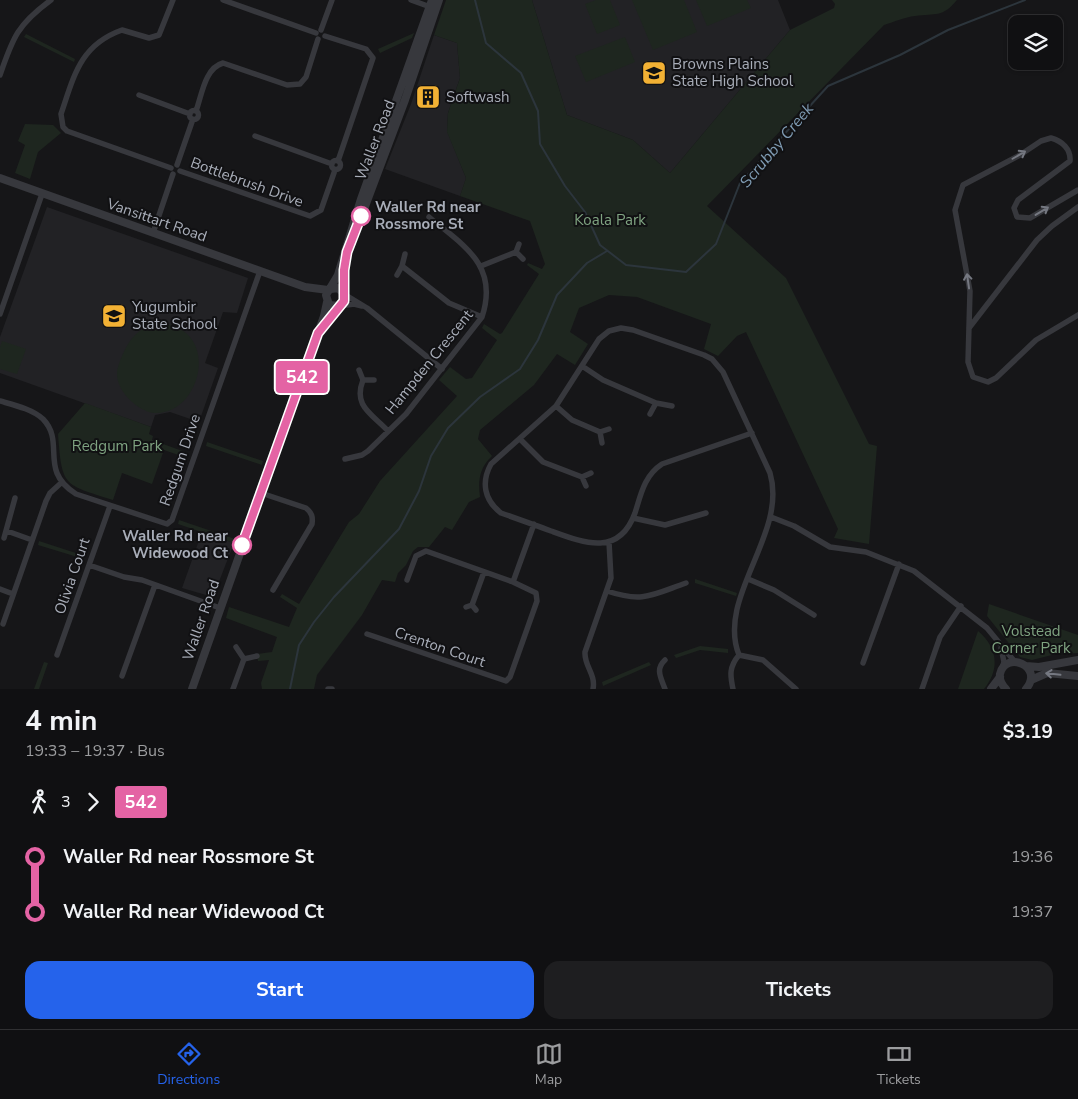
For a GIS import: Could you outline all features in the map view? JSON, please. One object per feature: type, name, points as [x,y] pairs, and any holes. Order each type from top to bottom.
[{"type":"street","points":[[0,75],[16,32],[33,13],[51,0]]},
{"type":"street","name":"Bottlebrush Drive","points":[[173,0],[159,35],[149,38],[122,30],[85,54],[79,63],[61,114],[61,121],[67,131],[310,216],[321,210],[333,167],[340,167],[338,161],[373,58],[366,50],[318,34]]},
{"type":"street","points":[[223,0],[318,34]]},
{"type":"street","points":[[153,233],[210,71],[216,65],[223,63],[287,85],[300,84],[306,76],[318,34],[332,0]]},
{"type":"street","points":[[411,0],[432,5]]},
{"type":"street","name":"Waller Road","points":[[318,333],[344,301],[347,252],[410,74],[432,5],[439,0]]},
{"type":"street","points":[[140,95],[193,115]]},
{"type":"street","points":[[255,136],[333,167]]},
{"type":"street","points":[[1078,190],[1030,218],[1017,217],[1014,208],[1018,200],[1070,161],[1070,154],[1065,146],[1051,138],[1041,141],[1020,155],[963,185],[956,210],[970,292],[968,330],[970,371],[973,377],[988,382],[996,378],[1036,340],[1078,315]]},
{"type":"street","name":"Waller Road","points":[[192,689],[318,333],[326,301],[338,275],[361,199],[385,141]]},
{"type":"street","name":"Vansittart Road","points":[[0,178],[305,287],[330,290]]},
{"type":"street","points":[[0,314],[42,194]]},
{"type":"street","points":[[968,330],[1037,240],[1052,226],[1078,207]]},
{"type":"street","name":"Hampden Crescent","points":[[345,459],[362,455],[406,414],[482,317],[487,292],[481,266],[468,250],[429,217]]},
{"type":"street","points":[[481,266],[516,252],[519,244]]},
{"type":"street","points":[[516,252],[523,259]]},
{"type":"street","points":[[397,275],[405,254]]},
{"type":"street","points":[[402,266],[450,303],[482,317]]},
{"type":"street","name":"Redgum Drive","points":[[61,483],[76,494],[160,523],[167,524],[172,520],[260,271]]},
{"type":"street","name":"Vansittart Road","points":[[305,287],[326,301]]},
{"type":"street","points":[[330,290],[338,288],[367,308],[442,369]]},
{"type":"street","points":[[326,301],[332,306],[354,304],[367,308]]},
{"type":"street","points":[[739,656],[734,643],[738,610],[770,517],[773,483],[752,433],[723,372],[712,359],[633,330],[621,328],[609,331],[599,339],[556,406],[491,464],[486,473],[484,486],[493,507],[501,513],[585,543],[609,542],[625,531],[633,518],[646,480],[652,470],[662,464],[752,433]]},
{"type":"street","points":[[582,366],[604,380],[656,403],[672,406]]},
{"type":"street","points":[[359,370],[363,380],[359,391],[361,403],[388,431]]},
{"type":"street","points":[[363,380],[374,380]]},
{"type":"street","points":[[0,401],[32,412],[43,420],[52,438],[55,469],[61,483],[50,493],[3,624]]},
{"type":"street","points":[[650,414],[656,403]]},
{"type":"street","points":[[556,406],[572,420],[600,432],[609,428]]},
{"type":"street","points":[[600,432],[602,443]]},
{"type":"street","points":[[520,439],[543,462],[582,477],[586,486]]},
{"type":"street","points":[[582,477],[591,472]]},
{"type":"street","points":[[261,493],[306,508],[311,512],[313,518],[312,524],[273,590]]},
{"type":"street","points":[[4,538],[15,498]]},
{"type":"street","name":"Olivia Court","points":[[57,655],[110,506]]},
{"type":"street","points":[[633,518],[665,525],[706,513]]},
{"type":"street","points":[[770,517],[794,526],[830,547],[866,552],[898,564],[929,581],[987,628],[1015,662],[1026,666],[1039,667],[1078,660]]},
{"type":"street","points":[[407,580],[416,556],[426,552],[513,582],[534,524]]},
{"type":"street","points":[[6,531],[32,540]]},
{"type":"street","points":[[593,689],[594,682],[584,660],[584,652],[607,591],[612,566],[609,542]]},
{"type":"street","points":[[863,663],[898,564]]},
{"type":"street","points":[[89,566],[155,585],[220,608]]},
{"type":"street","points":[[471,607],[484,572]]},
{"type":"street","points":[[748,579],[774,590],[814,615]]},
{"type":"street","name":"Crenton Court","points":[[367,634],[506,681],[510,677],[537,601],[536,593],[513,582]]},
{"type":"street","points":[[607,591],[628,598],[645,598],[686,583]]},
{"type":"street","points":[[122,676],[155,585]]},
{"type":"street","points":[[0,589],[13,594]]},
{"type":"street","points":[[922,689],[940,637],[960,606]]},
{"type":"street","points":[[1000,646],[1004,662],[1001,674],[1006,689]]},
{"type":"street","points":[[236,647],[244,659]]},
{"type":"street","points":[[244,659],[257,656]]},
{"type":"street","points":[[733,689],[730,673],[732,664],[739,656]]},
{"type":"street","points":[[739,656],[763,660],[796,689]]},
{"type":"street","points":[[233,689],[244,659]]},
{"type":"street","points":[[665,660],[658,671],[665,689]]},
{"type":"street","points":[[991,689],[1007,665],[1015,662]]},
{"type":"street","points":[[1026,666],[1031,680]]},
{"type":"street","points":[[1026,689],[1031,680],[1047,673],[1078,676]]},
{"type":"shaded area","name":"Browns Plains State High School","points":[[532,0],[778,0],[790,30],[670,173],[633,140],[567,115]]},
{"type":"shaded area","points":[[434,35],[457,43],[460,78],[448,113],[447,131],[466,178],[460,196],[385,169],[411,104]]},
{"type":"shaded area","name":"Yugumbir State School","points":[[47,207],[248,278],[237,313],[223,312],[205,363],[218,368],[199,422],[170,412],[155,415],[151,427],[0,373],[0,337]]},
{"type":"shaded area","points":[[202,532],[234,543],[213,597],[182,588]]},
{"type":"green space","name":"Koala Park","points":[[446,0],[532,0],[567,115],[633,140],[670,173],[790,30],[834,8],[835,4],[832,0],[957,0],[943,12],[903,18],[884,25],[707,206],[786,278],[869,444],[877,446],[869,544],[834,538],[838,529],[746,332],[737,336],[718,356],[704,349],[711,324],[637,297],[609,295],[579,308],[570,332],[588,344],[575,365],[557,354],[534,385],[480,430],[478,439],[492,456],[484,465],[480,475],[480,497],[469,502],[452,530],[445,527],[429,547],[418,547],[413,551],[406,565],[398,573],[395,582],[382,580],[362,615],[317,675],[314,689],[262,689],[261,683],[269,660],[258,661],[257,654],[272,652],[277,637],[226,618],[229,607],[289,627],[297,608],[280,597],[282,594],[299,604],[349,522],[359,514],[380,481],[457,396],[439,380],[450,367],[466,379],[472,378],[497,340],[482,328],[484,324],[500,334],[502,333],[539,274],[527,265],[528,263],[542,269],[545,264],[530,221],[460,196],[466,178],[447,132],[448,113],[460,78],[457,43],[434,35]]},
{"type":"green space","points":[[596,0],[610,0],[620,25],[597,34],[585,4]]},
{"type":"green space","points":[[632,0],[684,0],[697,32],[653,50]]},
{"type":"green space","points":[[696,0],[747,0],[751,8],[707,26]]},
{"type":"green space","points":[[414,33],[412,38],[380,53],[378,49]]},
{"type":"green space","points":[[26,34],[75,59],[74,62],[24,37]]},
{"type":"green space","points":[[625,37],[635,62],[586,82],[575,56]]},
{"type":"green space","points":[[25,124],[53,125],[61,133],[38,152],[30,179],[15,173],[25,145],[18,141]]},
{"type":"green space","points":[[160,324],[180,329],[192,340],[198,354],[198,371],[193,387],[184,401],[171,410],[154,413],[141,408],[129,399],[120,387],[117,372],[122,356],[132,338],[146,327]]},
{"type":"green space","points":[[2,341],[26,349],[17,374],[0,369],[0,347]]},
{"type":"green space","name":"Redgum Park","points":[[85,403],[151,427],[149,434],[153,436],[152,440],[188,453],[187,458],[164,450],[152,484],[122,473],[113,500],[75,486],[68,481],[64,474],[59,451],[58,434]]},
{"type":"green space","points":[[207,442],[263,461],[262,465],[206,446]]},
{"type":"green space","points":[[179,520],[235,539],[234,543],[178,524]]},
{"type":"green space","points":[[39,541],[85,556],[84,559],[38,545]]},
{"type":"green space","points":[[695,579],[737,593],[736,596],[695,583]]},
{"type":"green space","name":"Volstead Corner Park","points":[[989,604],[1078,635],[1078,653],[1056,654],[1032,660],[1020,657],[987,616]]},
{"type":"green space","name":"Volstead Corner Park","points":[[978,631],[990,644],[993,652],[993,674],[984,689],[958,689]]},
{"type":"green space","points":[[700,646],[728,649],[728,653],[700,650],[676,658],[674,655]]},
{"type":"green space","points":[[44,662],[48,663],[39,689],[34,689]]},
{"type":"green space","points":[[649,662],[651,665],[603,686],[602,682]]},
{"type":"waterway","name":"Scrubby Creek","points":[[475,0],[486,43],[521,73],[538,111],[540,144],[565,186],[585,212],[600,245],[626,265],[686,272],[716,244],[740,183],[828,86],[900,55],[948,30],[1025,0]]},
{"type":"waterway","points":[[290,689],[299,645],[334,597],[399,529],[419,491],[431,456],[448,428],[480,397],[520,369],[538,340],[557,295],[587,263],[607,251]]},
{"type":"bus line","name":"542","points":[[242,545],[318,333],[336,312],[338,306],[342,305],[344,301],[344,270],[347,252],[361,216]]},
{"type":"place","name":"Browns Plains State High School","points":[[654,73]]},
{"type":"place","name":"Softwash","points":[[428,97]]},
{"type":"place","name":"Waller Rd near Rossmore St","points":[[361,216]]},
{"type":"place","name":"Yugumbir State School","points":[[114,316]]},
{"type":"place","name":"Waller Rd near Widewood Ct","points":[[242,545]]}]
